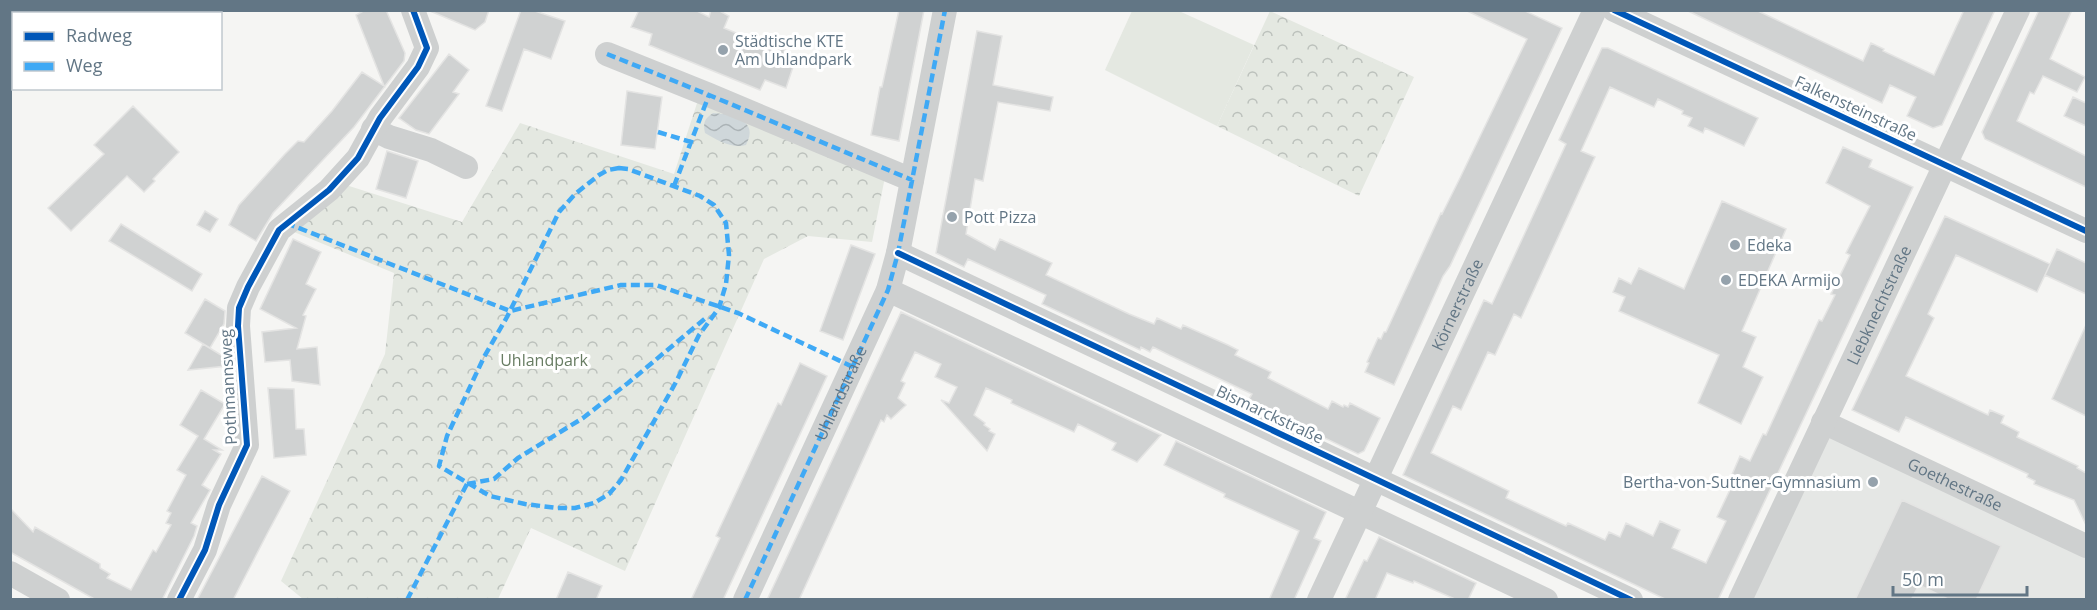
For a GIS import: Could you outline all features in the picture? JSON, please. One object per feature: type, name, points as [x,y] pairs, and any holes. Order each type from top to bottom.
[{"type":"street","name":"Pothmannsweg","points":[[179,600],[205,550],[219,505],[247,446],[238,326],[239,308],[279,230],[329,190],[349,169],[363,152],[373,129],[426,53],[427,48],[413,10]]},
{"type":"street","name":"Uhlandstraße","points":[[745,600],[888,290],[898,253],[945,10]]},
{"type":"street","name":"Körnerstraße","points":[[1319,600],[1595,10]]},
{"type":"street","name":"Liebknechtstraße","points":[[1740,600],[2018,10]]},
{"type":"street","name":"Falkensteinstraße","points":[[1626,13],[2086,231]]},
{"type":"street","points":[[607,54],[710,94],[912,180]]},
{"type":"street","points":[[373,129],[389,137],[431,150],[466,167]]},
{"type":"street","name":"Bismarckstraße","points":[[898,253],[1631,600]]},
{"type":"street","points":[[888,290],[1546,600]]},
{"type":"street","name":"Goethestraße","points":[[1823,422],[2086,546]]},
{"type":"street","points":[[10,573],[58,600]]},
{"type":"shaded area","name":"Bertha-von-Suttner-Gymnasium","points":[[1823,422],[2086,546],[2086,599],[1740,600]]},
{"type":"green space","points":[[1132,11],[1179,11],[1254,45],[1217,126],[1105,70]]},
{"type":"green space","points":[[1270,11],[1414,77],[1359,196],[1217,126]]},
{"type":"green space","name":"Uhlandpark","points":[[699,97],[887,167],[872,242],[808,236],[764,259],[625,571],[531,528],[498,599],[303,599],[281,581],[385,354],[394,273],[294,232],[346,185],[462,222],[520,123],[674,174]]},
{"type":"water","points":[[713,113],[735,117],[747,124],[749,136],[746,145],[730,145],[705,133],[705,122]]},
{"type":"building","points":[[365,10],[386,10],[405,53],[404,61],[354,127],[273,213],[256,241],[229,225],[239,205],[298,141],[304,142],[362,72],[384,86],[356,15]]},
{"type":"building","points":[[489,10],[485,22],[475,30],[430,11]]},
{"type":"building","points":[[521,10],[532,10],[565,21],[551,59],[524,49],[502,111],[486,106]]},
{"type":"building","name":"Städtische KTE Am Uhlandpark","points":[[639,10],[695,10],[709,17],[711,10],[718,10],[729,16],[724,28],[770,47],[774,39],[787,44],[784,52],[796,58],[786,88],[765,80],[760,90],[649,45],[652,34],[631,27]]},
{"type":"building","points":[[899,10],[924,10],[899,141],[871,135]]},
{"type":"building","points":[[1465,10],[1523,10],[1562,28],[1450,266],[1443,276],[1394,385],[1365,372],[1369,363],[1367,362],[1378,338],[1381,339],[1386,332],[1441,213],[1527,39]]},
{"type":"building","points":[[1686,10],[1756,10],[1863,61],[1871,43],[1934,75],[1964,10],[1995,10],[1942,125],[1933,128],[1907,116],[1916,97],[1890,85],[1882,103]]},
{"type":"building","points":[[2039,10],[2072,10],[2050,59],[2085,77],[2077,92],[2043,76],[2034,94],[2030,92],[2017,121],[2086,156],[2086,187],[1985,139],[1982,132]]},
{"type":"building","points":[[977,31],[1002,36],[993,85],[1053,97],[1050,111],[998,102],[983,181],[975,179],[966,234],[995,250],[1000,239],[1052,263],[1046,275],[1129,314],[1154,324],[1157,318],[1181,329],[1183,325],[1228,345],[1238,350],[1235,355],[1271,372],[1268,378],[1328,409],[1332,401],[1343,407],[1344,405],[1348,407],[1350,403],[1380,418],[1364,451],[1358,454],[1258,406],[1259,404],[1249,399],[1252,394],[1153,347],[1150,352],[1141,347],[1140,350],[1042,304],[1046,295],[968,259],[964,267],[936,253]]},
{"type":"building","points":[[1602,48],[1608,48],[1758,118],[1744,146],[1705,128],[1703,133],[1688,126],[1692,118],[1658,99],[1654,107],[1610,87],[1581,151],[1595,157],[1521,318],[1514,314],[1495,355],[1488,352],[1461,410],[1453,406],[1431,453],[1509,491],[1506,498],[1566,526],[1568,523],[1605,540],[1609,532],[1620,537],[1626,523],[1653,536],[1660,521],[1680,530],[1672,548],[1706,563],[1726,521],[1717,517],[1735,479],[1731,477],[1740,456],[1750,461],[1763,434],[1766,435],[1819,320],[1822,321],[1835,295],[1831,294],[1850,255],[1846,253],[1870,206],[1826,183],[1843,147],[1872,160],[1869,167],[1913,187],[1718,600],[1667,600],[1403,475],[1484,300],[1492,304],[1566,144],[1559,140]]},
{"type":"building","points":[[449,54],[469,70],[453,92],[459,94],[429,134],[416,130],[399,118]]},
{"type":"building","points":[[627,91],[662,97],[655,149],[621,145]]},
{"type":"building","points":[[2073,97],[2086,103],[2086,126],[2064,116]]},
{"type":"building","points":[[133,106],[179,152],[144,192],[127,176],[71,231],[48,208],[104,154],[94,145]]},
{"type":"building","points":[[387,151],[418,161],[406,198],[376,189]]},
{"type":"building","name":"EDEKA Armijo","points":[[1722,201],[1786,229],[1742,331],[1756,337],[1743,367],[1763,377],[1741,424],[1698,403],[1719,355],[1619,311],[1625,297],[1613,292],[1619,278],[1631,284],[1639,268],[1684,289]]},
{"type":"building","points":[[205,211],[218,219],[210,232],[197,225]]},
{"type":"building","points":[[1945,216],[2050,264],[2037,292],[1956,255],[1928,314],[1934,318],[1906,376],[1988,415],[1990,410],[2004,416],[2001,423],[2019,432],[2017,437],[2078,466],[2077,468],[2086,473],[2086,525],[2074,500],[2034,484],[2035,481],[2027,477],[2028,474],[1906,417],[1899,432],[1852,410]]},
{"type":"building","points":[[121,224],[202,274],[192,291],[109,241]]},
{"type":"building","points":[[293,239],[321,252],[306,284],[316,289],[303,315],[306,316],[297,349],[317,347],[320,385],[292,381],[290,360],[265,362],[262,332],[296,328],[260,309]]},
{"type":"building","points":[[851,245],[875,254],[843,340],[820,331]]},
{"type":"building","points":[[2057,249],[2086,263],[2086,294],[2045,275]]},
{"type":"building","points":[[205,299],[225,311],[224,324],[210,348],[185,333]]},
{"type":"building","points":[[901,312],[1161,435],[1137,462],[1112,450],[1116,443],[1078,424],[1074,432],[1011,403],[1012,400],[986,388],[974,415],[985,423],[989,431],[995,434],[987,451],[941,400],[949,403],[957,387],[935,377],[941,364],[915,352],[901,381],[905,383],[898,398],[906,405],[891,419],[887,415],[884,422],[881,420],[799,600],[767,600]]},
{"type":"building","points":[[2086,325],[2086,416],[2052,399]]},
{"type":"building","points":[[203,344],[226,358],[227,366],[188,370]]},
{"type":"building","points":[[800,363],[827,376],[723,600],[691,600],[720,538],[716,536],[778,403],[781,405]]},
{"type":"building","points":[[268,388],[294,389],[296,429],[304,429],[306,455],[274,458]]},
{"type":"building","points":[[201,390],[225,404],[204,439],[222,450],[214,450],[221,454],[202,485],[210,490],[191,523],[197,526],[194,536],[162,600],[96,600],[10,552],[10,508],[33,532],[35,527],[100,564],[100,568],[110,574],[107,578],[131,590],[153,550],[156,552],[171,525],[166,523],[171,513],[167,511],[186,475],[177,470],[198,436],[180,425]]},
{"type":"building","points":[[1176,441],[1326,512],[1314,538],[1321,541],[1294,600],[1269,600],[1299,531],[1224,497],[1225,494],[1164,465]]},
{"type":"building","points":[[262,476],[290,491],[233,600],[197,600]]},
{"type":"building","points":[[1902,500],[2001,546],[1976,600],[1950,600],[1919,585],[1911,600],[1855,600]]},
{"type":"building","points":[[1379,537],[1476,583],[1468,600],[1457,600],[1414,581],[1413,583],[1387,573],[1375,600],[1345,600],[1364,560],[1367,561]]},
{"type":"building","points":[[568,572],[602,586],[596,600],[556,600]]},
{"type":"marked path","points":[[745,600],[888,290],[898,253],[945,10]]},
{"type":"marked path","points":[[607,54],[912,180]]},
{"type":"marked path","points":[[674,186],[709,95]]},
{"type":"marked path","points":[[658,132],[691,142]]},
{"type":"marked path","points":[[619,168],[628,169],[700,196],[714,205],[726,223],[729,255],[726,284],[719,308],[699,335],[676,382],[621,480],[609,494],[594,503],[575,508],[525,504],[490,496],[439,466],[447,436],[484,357],[507,317],[559,212],[575,194],[599,175],[619,168]]},
{"type":"marked path","points":[[286,223],[510,311],[621,285],[656,285],[738,313],[853,367]]},
{"type":"marked path","points":[[467,484],[494,479],[518,458],[583,418],[708,316]]},
{"type":"marked path","points":[[407,600],[467,484]]},
{"type":"cycle path","points":[[179,600],[205,550],[219,505],[247,445],[238,326],[239,308],[279,230],[329,190],[358,158],[380,118],[418,67],[427,48],[413,10]]},
{"type":"cycle path","points":[[1614,10],[2086,231]]},
{"type":"cycle path","points":[[898,253],[1631,600]]},
{"type":"place","name":"Städtische KTE Am Uhlandpark","points":[[723,50]]},
{"type":"place","name":"Pott Pizza","points":[[952,217]]},
{"type":"place","name":"Edeka","points":[[1735,245]]},
{"type":"place","name":"EDEKA Armijo","points":[[1726,280]]},
{"type":"place","name":"Bertha-von-Suttner-Gymnasium","points":[[1873,482]]}]
